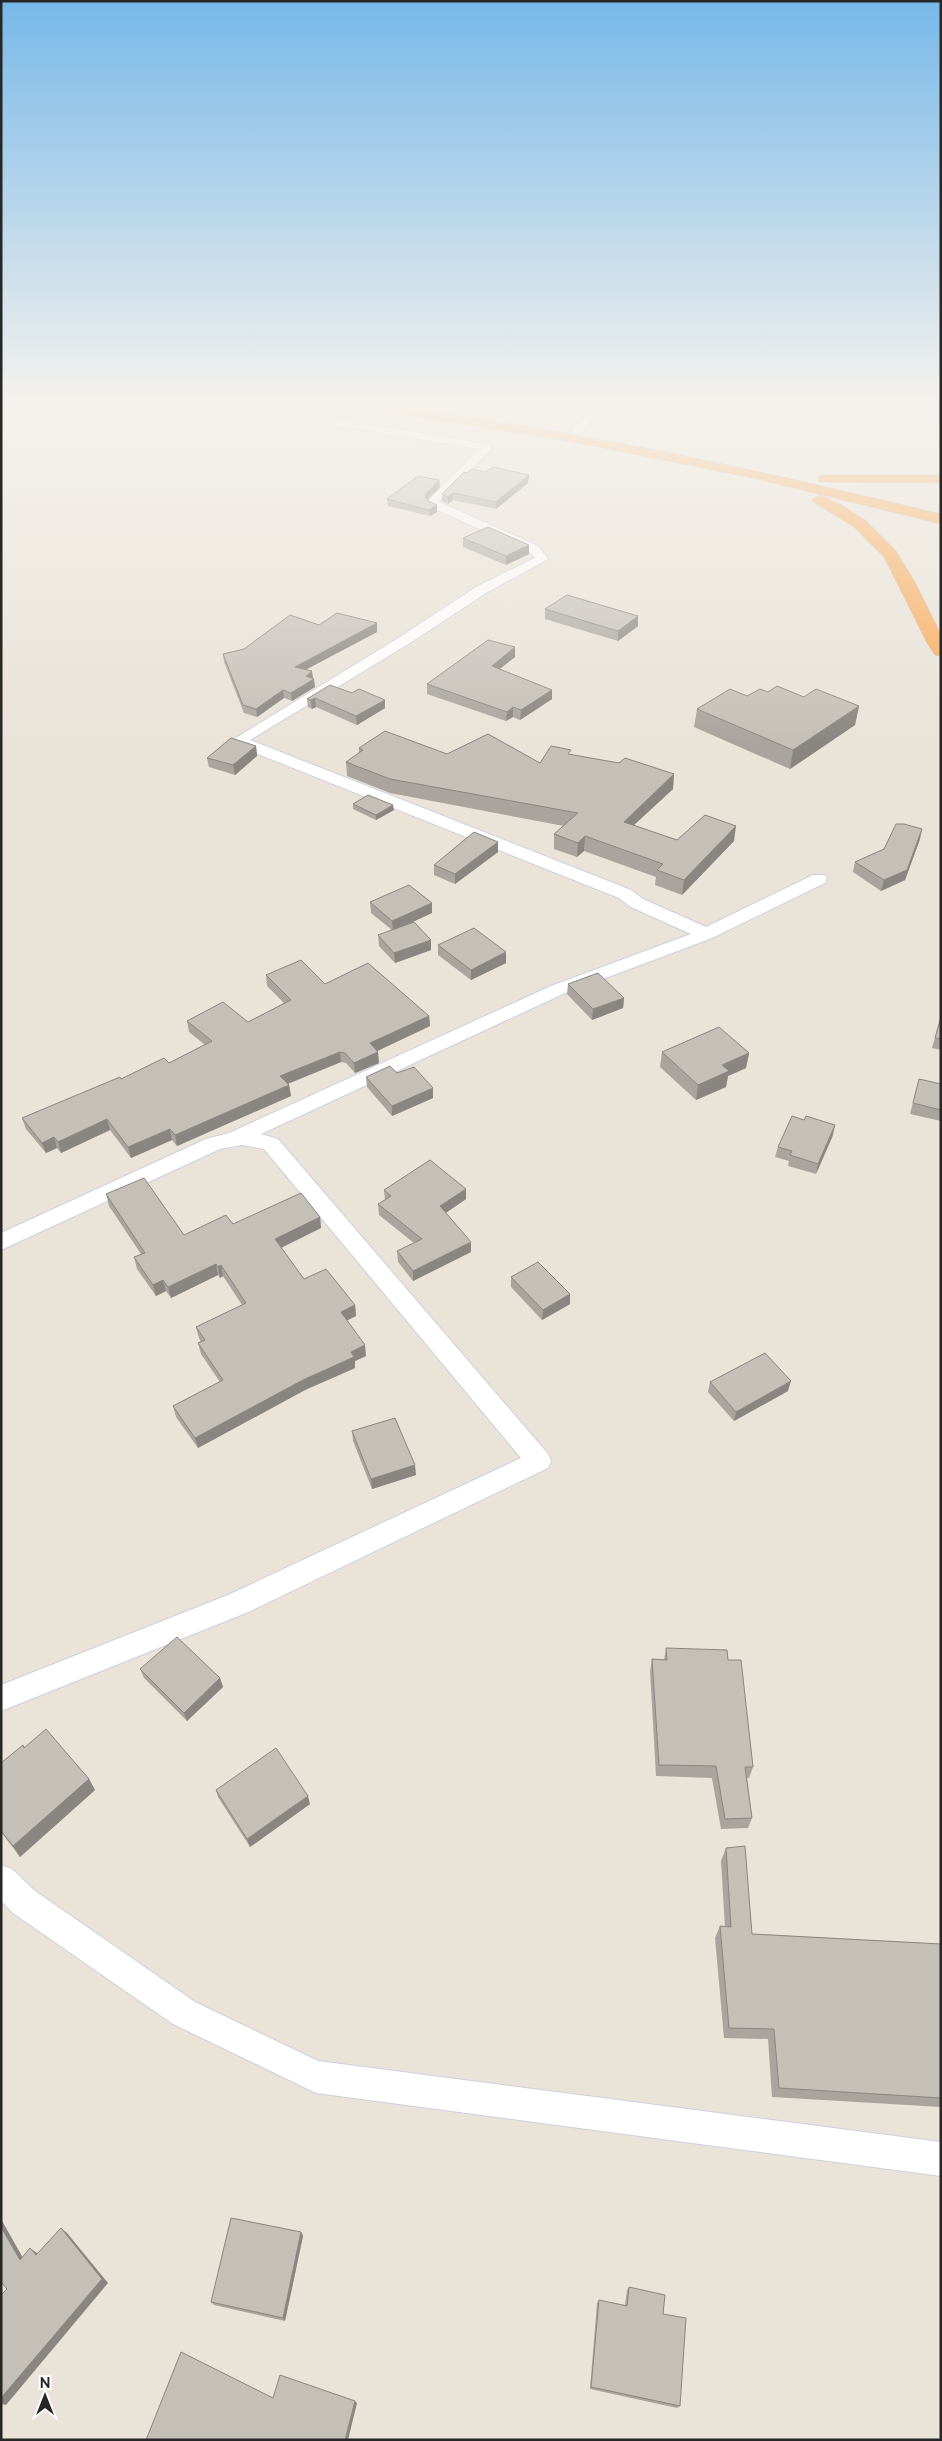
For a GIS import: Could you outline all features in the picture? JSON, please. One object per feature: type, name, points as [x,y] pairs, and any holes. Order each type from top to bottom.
[{"type":"highway","points":[[847,514],[869,529],[891,553],[907,580],[941,650]]},
{"type":"highway","points":[[921,514],[941,519]]},
{"type":"street","points":[[453,514],[534,550],[542,559],[480,590],[405,640],[238,740],[563,872],[625,894],[637,903],[706,934]]},
{"type":"street","points":[[1,1242],[213,1144],[235,1137],[556,990],[706,934],[819,879]]},
{"type":"street","points":[[1,1698],[236,1604],[539,1461],[271,1144],[258,1139],[235,1137]]},
{"type":"street","points":[[1,1880],[24,1902],[184,2013],[316,2076],[941,2159]]},
{"type":"building","points":[[488,527],[529,545],[506,556],[463,538]]},
{"type":"building","points":[[567,595],[638,616],[618,631],[545,609]]},
{"type":"building","points":[[337,613],[377,623],[295,667],[312,671],[306,676],[314,679],[291,693],[283,690],[256,709],[243,705],[223,654],[244,649],[290,615],[319,625]]},
{"type":"building","points":[[488,640],[515,647],[492,666],[552,690],[521,710],[513,707],[507,712],[427,684]]},
{"type":"building","points":[[330,685],[352,693],[359,689],[385,700],[356,716],[315,698],[307,699]]},
{"type":"building","points":[[777,686],[804,697],[816,689],[859,706],[793,750],[697,709],[730,689],[747,696],[760,689],[768,692]]},
{"type":"building","points":[[385,731],[447,754],[488,734],[540,763],[551,746],[571,750],[568,754],[619,763],[625,758],[674,774],[624,822],[677,840],[705,815],[736,826],[684,880],[657,870],[663,864],[585,836],[578,843],[554,834],[578,813],[390,779],[346,762],[363,750],[359,748]]},
{"type":"building","points":[[231,738],[256,746],[233,765],[207,758]]},
{"type":"building","points":[[368,795],[393,805],[376,815],[353,804]]},
{"type":"building","points":[[896,824],[904,824],[922,829],[907,870],[884,880],[855,862],[884,849]]},
{"type":"building","points":[[474,832],[498,842],[455,874],[434,865]]},
{"type":"building","points":[[409,885],[432,903],[392,921],[370,902]]},
{"type":"building","points":[[414,922],[431,940],[394,953],[378,935]]},
{"type":"building","points":[[474,928],[506,952],[471,970],[438,945]]},
{"type":"building","points":[[301,960],[325,984],[368,963],[429,1016],[370,1043],[378,1052],[354,1063],[345,1053],[340,1052],[280,1076],[289,1085],[175,1135],[170,1129],[128,1147],[107,1119],[58,1142],[54,1137],[42,1143],[22,1118],[120,1077],[121,1079],[164,1058],[169,1063],[212,1041],[187,1021],[223,1002],[248,1022],[291,1000],[266,975]]},
{"type":"building","points":[[598,973],[624,998],[593,1009],[568,984]]},
{"type":"building","points":[[941,1017],[941,1039],[935,1038]]},
{"type":"building","points":[[719,1027],[749,1053],[722,1065],[729,1071],[698,1085],[662,1052]]},
{"type":"building","points":[[390,1066],[397,1073],[414,1067],[433,1088],[392,1106],[366,1077]]},
{"type":"building","points":[[919,1079],[941,1084],[941,1110],[913,1103]]},
{"type":"building","points":[[792,1116],[804,1120],[806,1116],[835,1125],[818,1164],[790,1155],[792,1151],[778,1147]]},
{"type":"building","points":[[430,1160],[466,1189],[440,1206],[471,1242],[413,1271],[397,1251],[422,1239],[378,1204],[391,1196],[384,1190]]},
{"type":"building","points":[[144,1178],[184,1235],[226,1215],[233,1224],[301,1193],[320,1217],[275,1239],[304,1279],[326,1269],[355,1305],[341,1312],[365,1345],[351,1352],[354,1357],[303,1380],[195,1438],[173,1406],[223,1380],[198,1343],[205,1340],[196,1327],[246,1303],[221,1265],[218,1267],[216,1264],[168,1287],[163,1280],[153,1285],[134,1257],[145,1253],[106,1194]]},
{"type":"building","points":[[538,1262],[570,1294],[543,1310],[511,1277]]},
{"type":"building","points":[[765,1353],[791,1381],[736,1412],[710,1382]]},
{"type":"building","points":[[395,1418],[415,1465],[371,1479],[352,1431]]},
{"type":"building","points":[[177,1637],[220,1678],[184,1713],[140,1669]]},
{"type":"building","points":[[666,1648],[727,1650],[728,1660],[741,1660],[753,1767],[745,1767],[752,1818],[725,1819],[716,1766],[659,1765],[652,1659],[667,1660]]},
{"type":"building","points":[[46,1729],[89,1779],[13,1846],[1,1831],[1,1763],[23,1745],[24,1748]]},
{"type":"building","points":[[276,1748],[308,1796],[247,1839],[216,1790]]},
{"type":"building","points":[[745,1846],[752,1934],[941,1944],[941,2098],[779,2088],[774,2029],[729,2028],[720,1926],[731,1927],[726,1848]]},
{"type":"building","points":[[231,2218],[301,2232],[283,2318],[211,2302]]},
{"type":"building","points":[[1,2227],[20,2260],[30,2248],[36,2255],[61,2228],[102,2279],[1,2398],[1,2295],[7,2289],[1,2282]]},
{"type":"building","points":[[629,2287],[665,2295],[663,2314],[686,2318],[680,2406],[591,2387],[599,2300],[627,2306]]},
{"type":"building","points":[[181,2352],[273,2398],[280,2375],[355,2401],[345,2440],[146,2440]]}]
